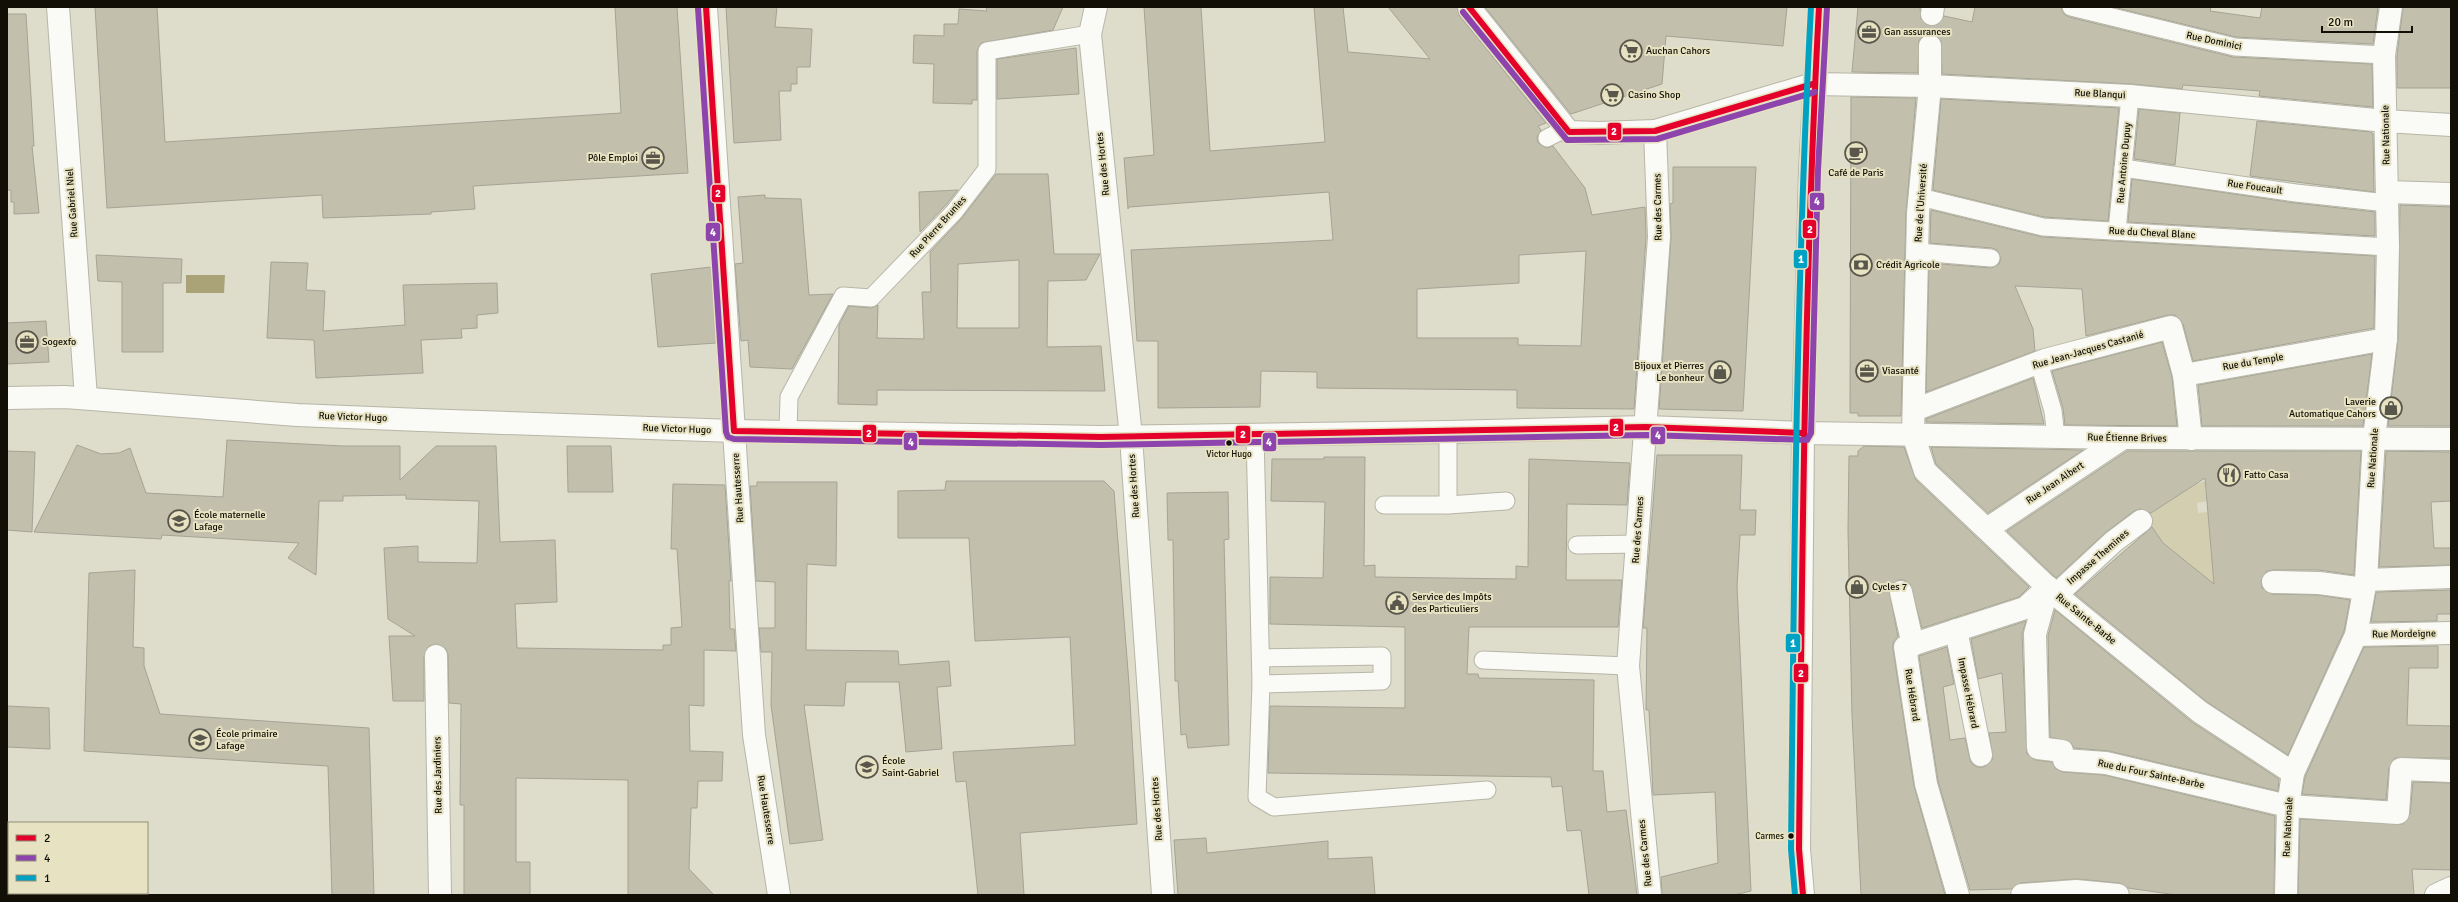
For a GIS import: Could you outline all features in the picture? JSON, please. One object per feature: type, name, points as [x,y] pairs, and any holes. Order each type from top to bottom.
[{"type":"street","name":"Rue Gabriel Niel","points":[[58,7],[86,398]]},
{"type":"street","name":"Rue Hautesserre","points":[[706,7],[754,735],[779,895]]},
{"type":"street","name":"Rue des Hortes","points":[[1096,7],[1090,34],[1131,437],[1163,895]]},
{"type":"street","name":"Rue Blanqui","points":[[1469,7],[1560,133],[1655,131],[1813,84],[1930,86],[2130,96],[2385,121],[2451,125]]},
{"type":"street","points":[[1803,895],[1799,848],[1803,432],[1813,84],[1819,7]]},
{"type":"street","name":"Rue Nationale","points":[[2286,895],[2288,806],[2293,773],[2356,635],[2365,585],[2374,438],[2386,339],[2388,247],[2384,55],[2391,7]]},
{"type":"street","name":"Rue de l'Université","points":[[1913,434],[1920,197],[1930,86],[1930,46]]},
{"type":"street","name":"Rue des Carmes","points":[[1650,895],[1628,666],[1659,237],[1655,131]]},
{"type":"street","points":[[2387,198],[2451,194]]},
{"type":"street","name":"Rue Jean-Jacques Castanié","points":[[1914,410],[2039,363],[2171,327],[2184,375]]},
{"type":"street","name":"Rue du Temple","points":[[2184,375],[2386,339]]},
{"type":"street","points":[[2184,375],[2191,439]]},
{"type":"street","name":"Rue Victor Hugo","points":[[7,398],[86,398],[297,415],[734,431],[1131,437],[1646,427],[1803,432]]},
{"type":"street","name":"Rue Étienne Brives","points":[[1803,432],[2191,439],[2451,439]]},
{"type":"street","name":"Rue Sainte-Barbe","points":[[1913,434],[1925,471],[2052,591],[2200,712],[2293,773]]},
{"type":"street","name":"Rue Jean Albert","points":[[1987,529],[2123,438]]},
{"type":"street","name":"Impasse Themines","points":[[2052,591],[2141,521]]},
{"type":"street","points":[[2273,582],[2365,585],[2451,577]]},
{"type":"street","points":[[1901,592],[1913,645],[2025,608],[2052,591]]},
{"type":"street","name":"Rue du Four Sainte-Barbe","points":[[2052,591],[2035,634],[2038,748],[2062,751],[2064,760],[2106,763],[2288,806]]},
{"type":"street","name":"Impasse Hébrard","points":[[1956,630],[1980,755]]},
{"type":"street","name":"Rue Mordeigne","points":[[2356,635],[2451,633]]},
{"type":"street","name":"Rue Hébrard","points":[[1913,645],[1904,648],[1926,784],[1958,895]]},
{"type":"street","name":"Rue des Jardiniers","points":[[436,656],[440,895]]},
{"type":"street","points":[[2288,806],[2398,813],[2401,769],[2451,770]]},
{"type":"street","points":[[2436,895],[2451,888]]},
{"type":"street","points":[[2022,895],[2076,891],[2118,895]]},
{"type":"lane","name":"Rue Dominici","points":[[2071,7],[2235,47],[2384,55]]},
{"type":"lane","name":"Rue Pierre Brunies","points":[[788,431],[789,397],[842,296],[871,298],[954,212],[987,169],[987,51],[1090,34]]},
{"type":"lane","name":"Rue Antoine Dupuy","points":[[2117,231],[2130,96]]},
{"type":"lane","name":"Rue Foucault","points":[[2123,168],[2296,193],[2387,198]]},
{"type":"lane","name":"Rue du Cheval Blanc","points":[[1920,197],[2043,228],[2388,247]]},
{"type":"lane","points":[[1918,252],[1991,258]]},
{"type":"lane","points":[[2039,363],[2053,411],[2056,437]]},
{"type":"lane","points":[[1448,432],[1448,505]]},
{"type":"lane","points":[[1255,434],[1261,658],[1257,797],[1274,807],[1487,790]]},
{"type":"lane","points":[[1384,505],[1448,505],[1506,501]]},
{"type":"lane","points":[[1576,545],[1637,544]]},
{"type":"lane","points":[[1261,658],[1382,656],[1382,681],[1261,684]]},
{"type":"lane","points":[[1483,660],[1628,666]]},
{"type":"shaded area","points":[[186,275],[225,275],[224,293],[186,293]]},
{"type":"shaded area","points":[[2212,479],[2212,485],[2205,487],[2207,501],[2197,503],[2198,513],[2208,512],[2211,545],[2221,582],[2208,590],[2177,562],[2176,553],[2163,543],[2145,517],[2193,485]]},
{"type":"building","points":[[95,7],[157,7],[165,142],[621,113],[615,7],[677,7],[688,173],[473,186],[475,209],[431,212],[431,214],[323,218],[322,195],[107,208]]},
{"type":"building","points":[[726,7],[777,7],[775,27],[812,29],[810,67],[797,67],[797,84],[791,84],[791,91],[779,91],[781,140],[734,143]]},
{"type":"building","points":[[986,7],[1063,7],[1053,30],[981,43],[977,51],[977,100],[972,100],[972,104],[933,103],[934,64],[913,63],[914,35],[944,36],[944,24],[958,24],[959,9],[987,11]]},
{"type":"building","points":[[1144,7],[1201,7],[1210,151],[1325,142],[1314,7],[1343,7],[1348,52],[1430,59],[1388,7],[1457,7],[1459,15],[1546,123],[1538,126],[1541,130],[1537,137],[1538,143],[1546,148],[1553,146],[1585,188],[1592,215],[1645,207],[1646,237],[1634,409],[1517,408],[1517,390],[1317,388],[1317,372],[1261,371],[1260,407],[1158,408],[1158,341],[1137,341],[1131,250],[1333,240],[1329,192],[1129,207],[1128,209],[1124,158],[1154,155]],"holes":[[[1586,251],[1581,346],[1518,345],[1518,338],[1417,338],[1417,289],[1519,283],[1519,255]]]},
{"type":"building","points":[[1485,7],[1787,7],[1783,46],[1666,36],[1662,84],[1571,114]]},
{"type":"building","points":[[1858,7],[1920,7],[1921,19],[1931,26],[1937,25],[1944,16],[1972,22],[1975,7],[2061,7],[2064,14],[2069,17],[2233,57],[2372,64],[2373,107],[2259,96],[2260,91],[2183,85],[2182,89],[2131,84],[1942,74],[1941,40],[1930,34],[1924,35],[1919,40],[1918,73],[1852,72]]},
{"type":"building","points":[[2113,7],[2211,7],[2210,11],[2260,18],[2262,7],[2378,7],[2373,44],[2236,37]]},
{"type":"building","points":[[2403,7],[2451,7],[2451,88],[2397,88],[2397,56]]},
{"type":"building","points":[[7,14],[26,14],[34,146],[32,146],[39,213],[14,214],[14,202],[11,202],[11,190],[7,190]]},
{"type":"building","points":[[1076,48],[1079,94],[997,99],[997,59]]},
{"type":"building","points":[[1851,97],[1916,98],[1906,213],[1901,416],[1858,416],[1858,413],[1850,413]]},
{"type":"building","points":[[1941,99],[2119,108],[2108,221],[2044,217],[1933,190]]},
{"type":"building","points":[[2139,109],[2180,113],[2175,165],[2134,159]]},
{"type":"building","points":[[2257,121],[2371,132],[2373,134],[2374,192],[2250,176]]},
{"type":"building","points":[[1673,167],[1756,167],[1743,411],[1659,409],[1671,238],[1670,204],[1673,203]]},
{"type":"building","points":[[996,174],[1048,174],[1054,254],[1100,254],[1086,280],[1048,281],[1047,347],[1101,346],[1105,391],[877,390],[877,405],[838,404],[839,325],[849,306],[871,308],[878,305],[877,338],[924,339],[922,292],[931,292],[930,252],[962,218]],"holes":[[[1019,260],[1019,328],[957,328],[958,264]]]},
{"type":"building","points":[[2132,179],[2295,203],[2375,212],[2375,236],[2128,222]]},
{"type":"building","points":[[958,190],[946,205],[920,232],[919,192]]},
{"type":"building","points":[[765,195],[765,198],[801,199],[809,295],[833,294],[792,369],[750,367],[748,340],[741,341],[735,264],[743,263],[738,197]]},
{"type":"building","points":[[2400,205],[2451,207],[2451,426],[2388,426],[2398,339]]},
{"type":"building","points":[[1931,210],[2042,237],[2375,256],[2374,328],[2193,361],[2183,324],[2175,315],[2168,315],[2086,336],[2082,289],[2015,286],[2033,329],[2035,351],[1926,392],[1929,263],[1991,268],[1999,264],[2001,258],[1997,250],[1992,248],[1930,243]]},
{"type":"building","points":[[96,255],[182,259],[181,283],[163,283],[163,352],[122,352],[122,282],[98,281]]},
{"type":"building","points":[[271,262],[308,263],[306,290],[325,291],[323,331],[405,325],[403,285],[497,283],[498,313],[477,315],[477,328],[461,329],[462,338],[421,340],[423,373],[316,378],[314,340],[267,338]]},
{"type":"building","points":[[711,267],[716,343],[658,347],[651,274]]},
{"type":"building","name":"Sogexfo","points":[[46,321],[49,362],[7,364],[7,323]]},
{"type":"building","points":[[2162,342],[2172,377],[2177,426],[2065,425],[2063,408],[2052,371]]},
{"type":"building","points":[[2372,354],[2363,426],[2202,426],[2198,385]]},
{"type":"building","points":[[2033,378],[2044,424],[1926,422],[1926,419]]},
{"type":"building","points":[[227,440],[342,446],[400,446],[400,480],[436,446],[496,446],[500,542],[555,540],[557,602],[515,604],[517,648],[663,650],[663,645],[671,645],[671,628],[682,627],[677,549],[671,549],[673,484],[725,485],[731,581],[729,581],[730,629],[734,629],[736,651],[704,650],[704,706],[689,705],[690,751],[723,752],[722,781],[698,781],[697,808],[691,808],[689,869],[714,895],[628,895],[628,780],[516,778],[516,862],[530,862],[530,895],[464,895],[464,805],[460,805],[461,704],[449,703],[448,655],[446,649],[436,644],[429,646],[424,656],[424,701],[393,701],[389,636],[415,636],[388,619],[384,548],[418,546],[418,562],[477,563],[479,501],[406,499],[406,495],[343,496],[343,501],[319,501],[316,575],[288,558],[299,543],[162,535],[161,539],[34,532],[77,445],[101,454],[119,453],[130,448],[146,493],[223,497]]},
{"type":"building","points":[[567,446],[611,446],[613,492],[568,492]]},
{"type":"building","points":[[1864,446],[1904,447],[1916,480],[2029,587],[2019,597],[1922,628],[1910,584],[1904,580],[1898,580],[1889,589],[1898,637],[1893,643],[1893,649],[1914,786],[1945,895],[1861,895],[1852,715],[1848,530],[1849,456],[1858,456],[1858,451]]},
{"type":"building","points":[[1931,447],[2083,450],[1988,513],[1936,464]]},
{"type":"building","points":[[7,451],[35,452],[32,532],[7,530]]},
{"type":"building","points":[[2127,451],[2361,451],[2354,575],[2319,570],[2273,570],[2267,571],[2261,581],[2262,588],[2272,594],[2318,595],[2350,600],[2344,631],[2288,755],[2207,702],[2075,594],[2152,527],[2163,543],[2214,584],[2205,478],[2151,513],[2140,509],[2134,511],[2105,533],[2056,578],[2007,531]]},
{"type":"building","points":[[2386,451],[2451,452],[2451,501],[2431,502],[2434,548],[2451,548],[2451,565],[2379,567]]},
{"type":"building","points":[[1657,455],[1742,455],[1740,510],[1756,510],[1755,535],[1740,535],[1737,586],[1751,891],[1734,895],[1662,895],[1661,877],[1718,863],[1715,792],[1653,795],[1649,710],[1646,710],[1647,628],[1643,628]]},
{"type":"building","points":[[1324,457],[1365,457],[1364,566],[1375,565],[1375,577],[1516,579],[1516,566],[1528,567],[1529,459],[1630,463],[1627,505],[1567,504],[1566,580],[1622,580],[1618,627],[1469,627],[1467,674],[1478,674],[1479,678],[1594,680],[1593,771],[1603,771],[1607,812],[1626,810],[1637,895],[1589,895],[1581,830],[1567,831],[1562,786],[1552,787],[1551,777],[1268,773],[1270,706],[1405,708],[1405,627],[1270,624],[1270,577],[1323,578],[1325,502],[1271,501],[1272,459],[1324,459]]},
{"type":"building","points":[[946,481],[1104,481],[1114,491],[1129,684],[1137,824],[1020,833],[1024,895],[978,895],[966,781],[956,782],[953,752],[1075,745],[1070,637],[975,641],[969,538],[898,538],[898,491],[945,490]]},
{"type":"building","points":[[757,482],[837,482],[836,566],[807,564],[806,650],[898,651],[899,665],[949,661],[951,686],[937,687],[942,749],[906,752],[899,682],[846,682],[844,706],[804,705],[823,840],[790,844],[771,705],[772,652],[761,652],[759,628],[775,628],[775,582],[756,581],[750,486],[757,486]]},
{"type":"building","points":[[1228,492],[1229,539],[1224,540],[1229,745],[1188,748],[1186,734],[1181,735],[1178,681],[1175,681],[1173,540],[1168,540],[1167,493]]},
{"type":"building","points":[[135,570],[133,647],[144,648],[144,666],[160,714],[369,728],[374,895],[332,895],[328,766],[84,751],[89,573]]},
{"type":"building","points":[[2451,590],[2451,614],[2437,614],[2437,621],[2371,622],[2376,592]]},
{"type":"building","points":[[2055,610],[2192,722],[2279,779],[2278,791],[2109,751],[2074,748],[2070,742],[2050,737],[2048,636]]},
{"type":"building","points":[[2026,621],[2022,634],[2027,754],[2036,760],[2052,762],[2056,769],[2063,772],[2104,775],[2275,816],[2274,895],[2177,895],[2128,888],[2119,883],[2077,879],[2021,883],[2011,889],[1970,890],[1938,781],[1919,656],[1947,647],[1954,684],[1943,687],[1950,740],[1965,738],[1971,763],[1977,767],[1984,767],[1993,759],[1989,733],[2006,732],[2002,673],[1978,679],[1971,639]]},
{"type":"building","points":[[2438,646],[2438,668],[2409,668],[2407,725],[2451,726],[2451,758],[2395,758],[2389,768],[2386,800],[2302,794],[2305,777],[2364,647]]},
{"type":"building","points":[[7,706],[49,708],[50,749],[7,747]]},
{"type":"building","points":[[2413,782],[2451,783],[2451,870],[2412,869],[2414,895],[2298,895],[2300,819],[2403,824],[2410,814]]},
{"type":"building","points":[[1206,838],[1207,853],[1328,841],[1328,859],[1372,857],[1375,895],[1178,895],[1174,840]]},
{"type":"tunnel","points":[[1930,46],[1932,14]]},
{"type":"transit line","name":"2","points":[[706,7],[734,431],[1101,437],[1646,427],[1803,433]]},
{"type":"transit line","name":"2","points":[[1469,7],[1569,132],[1655,131],[1813,84]]},
{"type":"transit line","name":"1","points":[[1795,895],[1791,849],[1796,428],[1802,217],[1811,7]]},
{"type":"transit line","name":"2","points":[[1803,895],[1799,849],[1804,428],[1810,218],[1819,7]]},
{"type":"transit line","name":"4","points":[[698,8],[726,432],[728,437],[734,439],[1101,445],[1646,435],[1807,440],[1811,433],[1818,170],[1827,7]]},
{"type":"transit line","name":"4","points":[[1463,12],[1567,140],[1657,139],[1815,92]]},
{"type":"place","name":"Gan assurances","points":[[1869,32]]},
{"type":"place","name":"Auchan Cahors","points":[[1631,51]]},
{"type":"place","name":"Casino Shop","points":[[1612,95]]},
{"type":"place","name":"Café de Paris","points":[[1856,153]]},
{"type":"place","name":"Pôle Emploi","points":[[653,158]]},
{"type":"place","name":"Crédit Agricole","points":[[1861,265]]},
{"type":"place","name":"Sogexfo","points":[[27,342]]},
{"type":"place","name":"Viasanté","points":[[1867,371]]},
{"type":"place","name":"Bijoux et Pierres Le bonheur","points":[[1720,372]]},
{"type":"place","name":"Laverie Automatique Cahors","points":[[2391,408]]},
{"type":"place","name":"Victor Hugo","points":[[1229,443]]},
{"type":"place","name":"Fatto Casa","points":[[2229,475]]},
{"type":"place","name":"École maternelle Lafage","points":[[179,521]]},
{"type":"place","name":"Cycles 7","points":[[1857,587]]},
{"type":"place","name":"Service des Impôts des Particuliers","points":[[1397,603]]},
{"type":"place","name":"École primaire Lafage","points":[[200,740]]},
{"type":"place","name":"École Saint-Gabriel","points":[[867,767]]},
{"type":"place","name":"Carmes","points":[[1791,836]]}]
